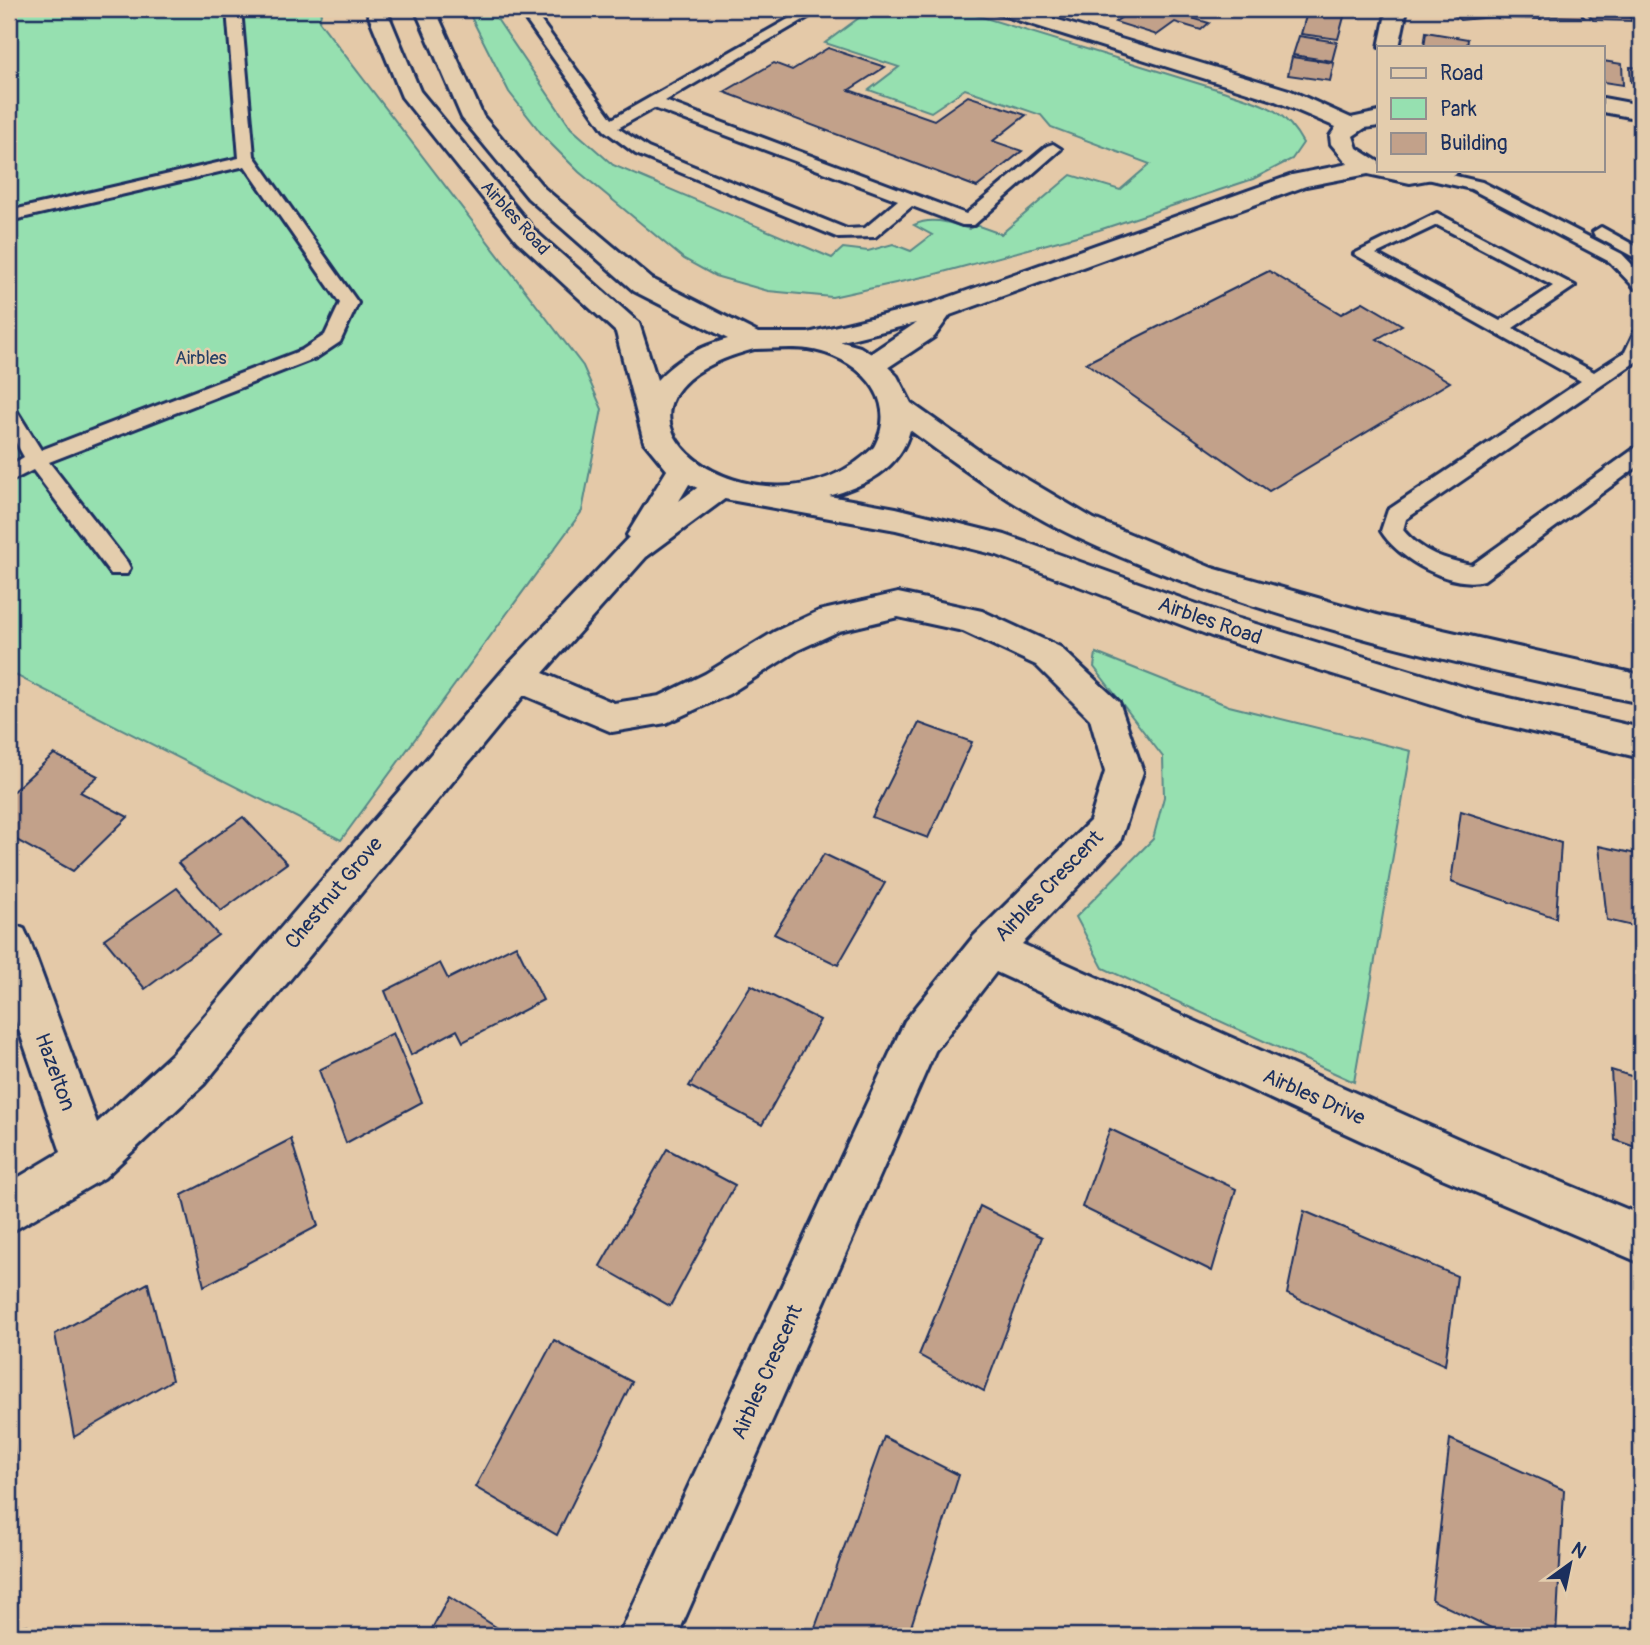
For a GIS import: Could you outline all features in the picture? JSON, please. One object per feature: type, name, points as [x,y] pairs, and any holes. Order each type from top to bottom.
[{"type":"street","name":"Airbles Road","points":[[376,9],[410,92],[526,236],[629,330],[659,442],[683,470],[719,488],[780,496],[896,519],[1005,546],[1239,632],[1474,704],[1641,744]]},
{"type":"street","name":"Airbles Road","points":[[425,9],[473,118],[536,193],[643,285],[753,341]]},
{"type":"street","points":[[1002,9],[1281,95],[1346,136],[1369,167]]},
{"type":"street","points":[[1389,46],[1397,9]]},
{"type":"street","points":[[1604,105],[1641,112]]},
{"type":"street","points":[[1300,180],[1346,136],[1377,120]]},
{"type":"street","points":[[810,341],[942,309],[1300,180],[1369,167],[1377,170]]},
{"type":"street","points":[[1385,172],[1438,173]]},
{"type":"street","points":[[871,366],[924,331],[942,309]]},
{"type":"street","name":"Airbles Road","points":[[654,420],[661,393],[684,368],[715,351],[753,341],[810,341],[849,353],[871,366],[887,382],[899,408],[971,460],[1083,527],[1202,577],[1377,628],[1641,689]]},
{"type":"street","name":"Airbles Road","points":[[780,496],[821,491],[870,468],[892,443],[899,408]]},
{"type":"street","name":"Chestnut Grove","points":[[635,549],[683,470]]},
{"type":"street","name":"Chestnut Grove","points":[[9,1209],[88,1162],[188,1069],[517,677],[635,549],[719,488]]},
{"type":"street","name":"Airbles Crescent","points":[[517,677],[612,718],[666,709],[717,684],[786,641],[831,620],[898,606],[970,620],[1048,656],[1106,712],[1124,772],[1106,830],[989,949],[920,1037],[648,1636]]},
{"type":"street","name":"Hazelton","points":[[9,942],[88,1162]]},
{"type":"street","name":"Airbles Drive","points":[[989,949],[1458,1162],[1641,1239]]},
{"type":"lane","points":[[9,475],[36,460],[309,354],[332,338],[349,303],[246,156],[234,9]]},
{"type":"lane","points":[[530,9],[528,13],[609,127],[642,151],[845,234],[869,233],[910,199]]},
{"type":"lane","points":[[609,127],[816,9]]},
{"type":"lane","points":[[653,102],[968,221],[1053,149]]},
{"type":"lane","points":[[9,216],[250,160]]},
{"type":"lane","points":[[1486,172],[1641,256]]},
{"type":"lane","points":[[1438,173],[1476,185],[1616,258],[1641,284]]},
{"type":"lane","points":[[1500,328],[1566,286],[1437,218],[1363,254],[1595,380]]},
{"type":"lane","points":[[1641,337],[1633,355],[1396,515],[1392,531],[1404,548],[1437,567],[1476,574],[1641,454]]},
{"type":"lane","points":[[9,414],[36,460],[119,568]]},
{"type":"green space","name":"Airbles","points":[[9,9],[267,9],[268,12],[268,9],[322,9],[319,21],[583,366],[602,409],[582,511],[341,840],[9,672]]},
{"type":"green space","points":[[467,9],[510,9],[510,16],[497,19],[571,128],[613,165],[832,258],[843,248],[868,251],[893,244],[911,251],[932,235],[914,225],[928,221],[941,221],[969,229],[976,225],[1001,234],[1071,175],[1120,190],[1150,164],[1051,127],[1041,115],[965,89],[931,112],[869,90],[899,67],[825,43],[871,9],[956,9],[1223,91],[1270,108],[1287,121],[1303,143],[1292,159],[1253,179],[1099,230],[932,275],[832,297],[768,291],[715,276],[684,259],[579,172],[545,138],[509,92]]},
{"type":"green space","points":[[1096,653],[1229,706],[1411,751],[1354,1082],[1103,968],[1076,917],[1153,839],[1164,797],[1163,757],[1094,667]]},
{"type":"building","points":[[1133,9],[1161,9],[1209,23],[1201,30],[1175,22],[1157,35],[1115,22]]},
{"type":"building","points":[[1308,9],[1345,13],[1338,39],[1301,34]]},
{"type":"building","points":[[1446,9],[1482,9],[1492,17],[1460,20]]},
{"type":"building","points":[[1491,9],[1534,9],[1541,19],[1498,18]]},
{"type":"building","points":[[1539,9],[1577,9],[1584,17],[1545,16]]},
{"type":"building","points":[[1584,9],[1623,9],[1633,21],[1593,20]]},
{"type":"building","points":[[1426,32],[1468,39],[1467,46],[1424,46]]},
{"type":"building","points":[[1299,36],[1337,42],[1332,61],[1293,55]]},
{"type":"building","points":[[828,48],[885,67],[849,90],[934,120],[968,96],[1026,115],[993,141],[1022,151],[977,187],[724,92],[774,63],[792,70]]},
{"type":"building","points":[[1292,57],[1334,63],[1330,81],[1288,75]]},
{"type":"building","points":[[1604,61],[1622,64],[1623,85],[1604,82]]},
{"type":"building","points":[[1630,67],[1641,68],[1641,84],[1631,82]]},
{"type":"building","points":[[1269,271],[1341,314],[1363,302],[1402,325],[1377,339],[1450,382],[1269,491],[1086,363]]},
{"type":"building","points":[[919,723],[972,742],[928,838],[872,817]]},
{"type":"building","points":[[54,754],[98,776],[80,792],[128,817],[73,871],[9,836],[9,795]]},
{"type":"building","points":[[1461,811],[1561,843],[1556,918],[1451,882]]},
{"type":"building","points":[[243,817],[287,863],[221,911],[178,863]]},
{"type":"building","points":[[1599,846],[1641,855],[1641,928],[1607,920]]},
{"type":"building","points":[[824,854],[885,883],[838,965],[774,934]]},
{"type":"building","points":[[177,888],[218,935],[145,989],[104,939]]},
{"type":"building","points":[[516,945],[543,1000],[463,1042],[457,1030],[411,1055],[385,991],[440,963],[448,979]]},
{"type":"building","points":[[751,985],[820,1020],[762,1125],[689,1086]]},
{"type":"building","points":[[393,1033],[422,1102],[346,1143],[319,1070]]},
{"type":"building","points":[[1611,1070],[1641,1079],[1641,1149],[1615,1140]]},
{"type":"building","points":[[1110,1129],[1236,1189],[1212,1271],[1082,1207]]},
{"type":"building","points":[[291,1139],[318,1226],[204,1286],[182,1195]]},
{"type":"building","points":[[667,1149],[735,1185],[670,1306],[600,1266]]},
{"type":"building","points":[[980,1206],[1042,1237],[984,1391],[919,1355]]},
{"type":"building","points":[[1304,1211],[1457,1276],[1445,1365],[1287,1294]]},
{"type":"building","points":[[148,1283],[172,1380],[74,1437],[55,1334]]},
{"type":"building","points":[[554,1340],[632,1382],[557,1535],[475,1487]]},
{"type":"building","points":[[9,1416],[17,1471],[9,1475]]},
{"type":"building","points":[[884,1437],[959,1475],[908,1636],[812,1636]]},
{"type":"building","points":[[1450,1439],[1564,1490],[1556,1636],[1508,1636],[1432,1600]]},
{"type":"building","points":[[449,1597],[510,1636],[428,1636]]},
{"type":"building","points":[[27,1625],[24,1636],[9,1636],[9,1628]]}]
